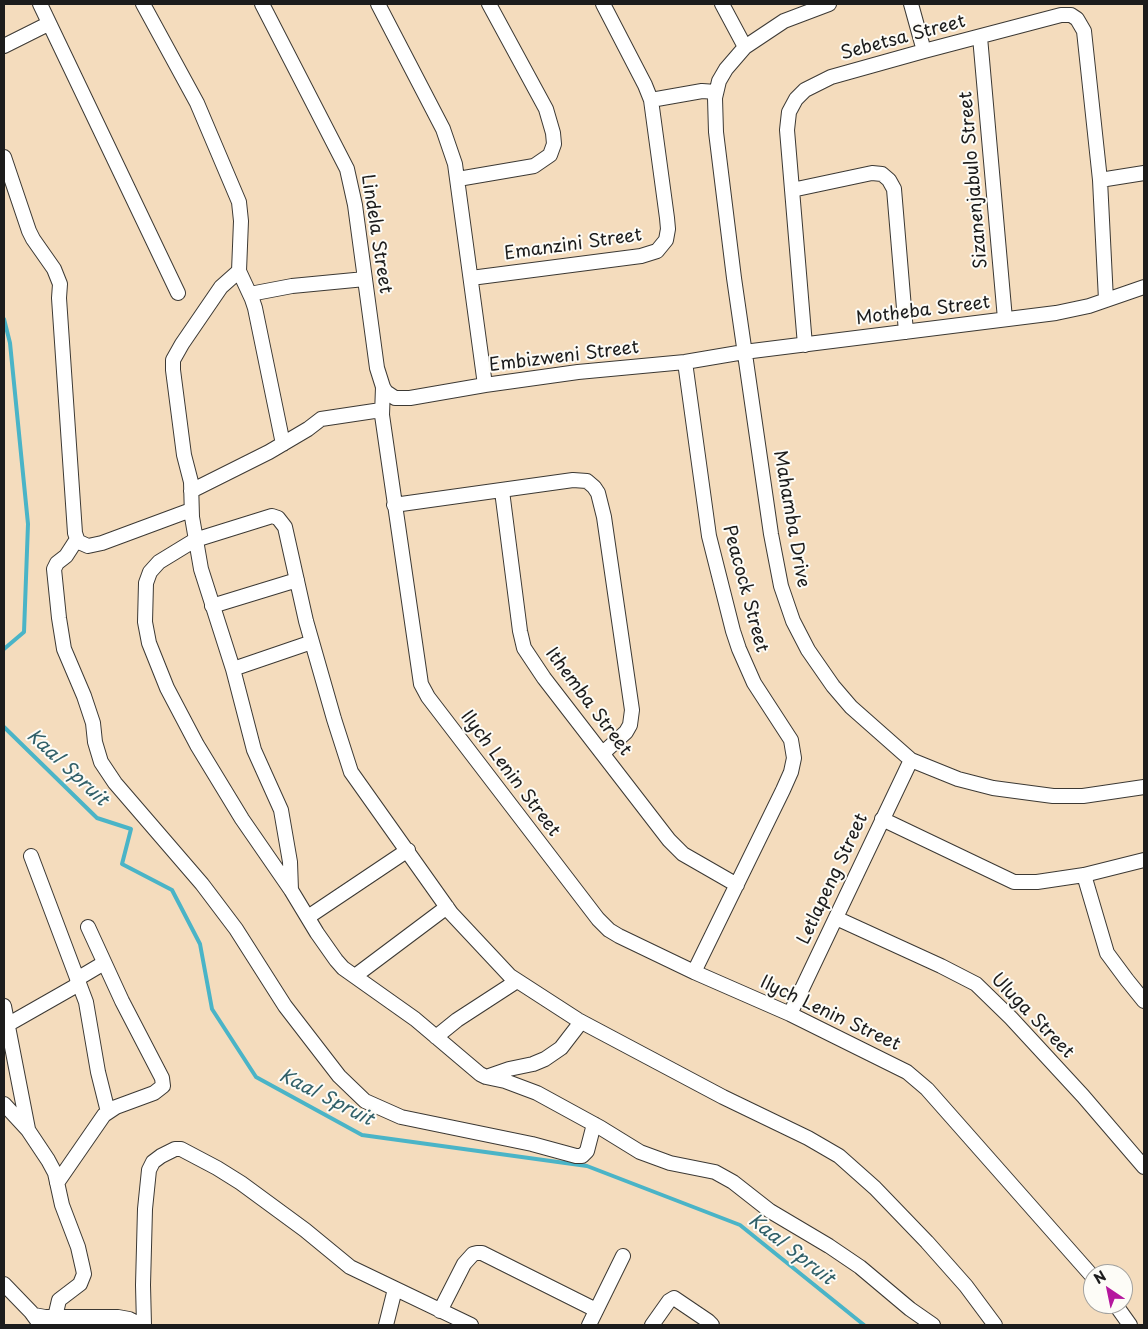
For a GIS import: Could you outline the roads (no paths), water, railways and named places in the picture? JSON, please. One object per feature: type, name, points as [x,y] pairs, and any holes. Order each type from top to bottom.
[{"type":"street","points":[[40,4],[178,293]]},
{"type":"street","points":[[143,4],[197,103],[239,202],[241,221],[239,272],[255,308],[283,444]]},
{"type":"street","name":"Lindela Street","points":[[262,4],[347,169],[355,205],[377,368],[387,391]]},
{"type":"street","points":[[378,4],[443,129],[455,164],[485,385]]},
{"type":"street","points":[[458,178],[534,166],[550,155],[554,144],[546,109],[489,4]]},
{"type":"street","name":"Emanzini Street","points":[[471,278],[641,256],[653,253],[661,248],[666,240],[668,229],[651,100],[603,4]]},
{"type":"street","points":[[722,4],[745,47]]},
{"type":"street","name":"Mahamba Drive","points":[[829,4],[784,21],[745,47],[726,69],[719,80],[716,92],[716,132],[744,352],[777,568],[793,621],[814,660],[833,686],[851,707],[912,760],[958,779],[986,786],[1053,796],[1083,796],[1144,787]]},
{"type":"street","points":[[910,4],[924,50]]},
{"type":"street","name":"Sebetsa Street","points":[[805,345],[786,130],[789,112],[796,99],[805,90],[831,77],[924,50],[1061,15],[1077,18],[1084,30],[1100,180],[1106,300]]},
{"type":"street","points":[[4,46],[48,24]]},
{"type":"street","name":"Sizanenjabulo Street","points":[[980,37],[1005,319]]},
{"type":"street","points":[[651,100],[702,91],[716,92]]},
{"type":"street","points":[[4,157],[33,239],[54,269],[60,284],[59,298],[75,533],[77,539],[88,546],[102,544],[191,510]]},
{"type":"street","points":[[1100,180],[1144,172]]},
{"type":"street","points":[[792,190],[872,174],[882,174],[889,180],[894,189],[906,332]]},
{"type":"street","points":[[239,272],[227,281],[213,298],[182,344],[173,360],[173,370],[183,449],[191,482],[191,510],[201,570],[233,669],[254,750],[281,810],[289,853],[292,890]]},
{"type":"street","points":[[250,294],[292,286],[365,279]]},
{"type":"street","name":"Motheba Street","points":[[744,352],[1074,310],[1144,287]]},
{"type":"street","name":"Embizweni Street","points":[[387,391],[398,399],[410,398],[578,372],[685,362],[744,352]]},
{"type":"street","name":"Peacock Street","points":[[685,362],[709,536],[734,636],[754,683],[789,736],[794,751],[794,764],[791,772],[694,972]]},
{"type":"street","name":"Ilych Lenin Street","points":[[387,391],[381,410],[421,684],[428,697],[604,926],[619,936],[694,972],[790,1014],[896,1066],[920,1083],[1083,1266]]},
{"type":"street","points":[[191,491],[283,444],[321,419],[381,410]]},
{"type":"street","points":[[394,505],[578,480],[589,483],[598,493],[604,517],[632,710],[630,725],[626,732],[603,753]]},
{"type":"street","name":"Ithemba Street","points":[[502,491],[522,644],[544,678],[664,835],[683,854],[737,885]]},
{"type":"street","points":[[933,1325],[910,1309],[860,1267],[770,1211],[723,1177],[711,1171],[670,1163],[648,1155],[537,1093],[505,1081],[486,1077],[415,1019],[336,960],[292,890],[259,844],[206,762],[167,688],[149,643],[145,622],[145,589],[148,575],[159,562],[195,540],[267,517],[275,516],[280,520],[285,527],[312,642],[351,772],[447,907],[484,949],[517,981],[581,1022],[723,1097],[808,1138],[839,1156],[875,1188],[927,1242],[966,1286],[995,1325]]},
{"type":"street","points":[[77,539],[66,556],[57,562],[54,569],[59,618],[64,649],[93,723],[95,742],[101,762],[115,783],[214,899],[236,929],[285,1006],[339,1076],[365,1101],[401,1117],[532,1144],[576,1156],[582,1156],[587,1151],[594,1124]]},
{"type":"street","points":[[212,606],[297,580]]},
{"type":"street","points":[[233,669],[312,642]]},
{"type":"street","name":"Letlapeng Street","points":[[790,1014],[912,760]]},
{"type":"street","points":[[882,819],[1014,882],[1037,882],[1084,875],[1144,860]]},
{"type":"street","points":[[308,917],[408,850]]},
{"type":"street","points":[[31,856],[88,1013],[98,1072],[108,1112]]},
{"type":"street","points":[[1084,875],[1107,953],[1122,975],[1144,1001]]},
{"type":"street","points":[[355,976],[447,907]]},
{"type":"street","name":"Uluga Street","points":[[836,918],[976,984],[1071,1083],[1144,1167]]},
{"type":"street","points":[[58,1183],[93,1130],[108,1112],[154,1093],[161,1089],[163,1083],[104,963],[88,926]]},
{"type":"street","points":[[8,1025],[78,982],[104,963]]},
{"type":"street","points":[[436,1037],[457,1020],[517,981]]},
{"type":"street","points":[[4,1006],[28,1130]]},
{"type":"street","points":[[486,1077],[545,1059],[561,1048],[581,1022]]},
{"type":"street","points":[[4,1104],[28,1130],[48,1160],[58,1183],[62,1205],[78,1247],[84,1274],[80,1284],[59,1300],[56,1317]]},
{"type":"street","points":[[4,1284],[37,1320],[56,1317],[81,1320],[118,1317],[143,1325],[145,1209],[149,1170],[156,1159],[180,1149],[241,1183],[304,1230],[341,1261],[363,1274],[471,1325]]},
{"type":"street","points":[[440,1311],[464,1264],[472,1254],[477,1252],[596,1310]]},
{"type":"street","points":[[589,1325],[624,1256]]},
{"type":"street","points":[[386,1325],[395,1289]]},
{"type":"street","points":[[652,1325],[669,1301],[674,1298],[712,1325]]},
{"type":"street","points":[[1122,1314],[1130,1325]]},
{"type":"waterway","name":"Kaal Spruit","points":[[4,319],[10,343],[28,524],[24,632],[4,649]]},
{"type":"waterway","name":"Kaal Spruit","points":[[4,727],[97,818],[131,829],[122,864],[172,890],[200,944],[212,1009],[256,1077],[362,1135],[587,1166],[740,1225],[864,1325]]}]
